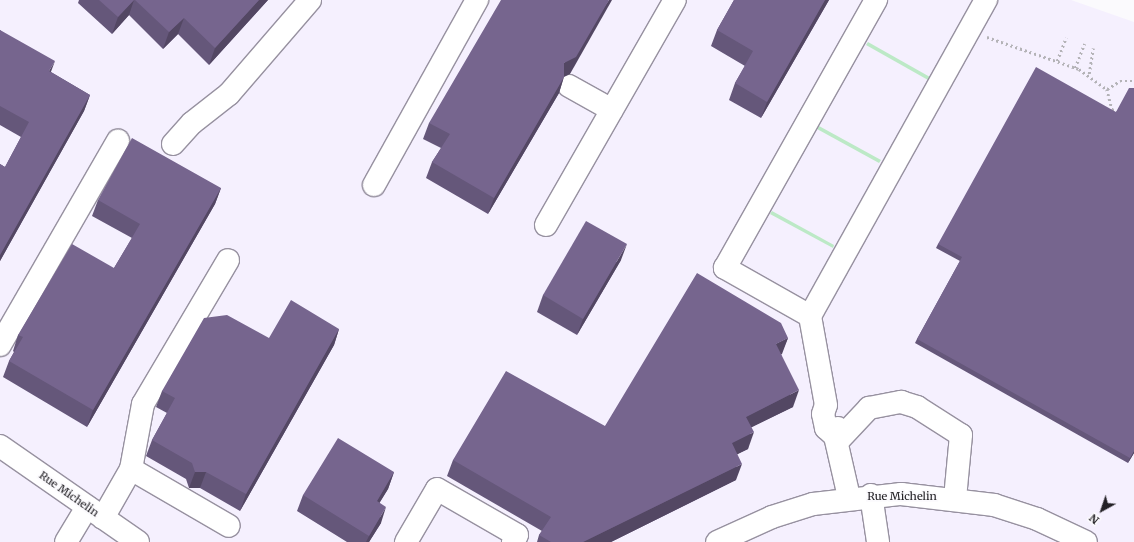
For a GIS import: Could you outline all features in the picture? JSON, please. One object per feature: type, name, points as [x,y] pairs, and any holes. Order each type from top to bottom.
[{"type":"street","points":[[173,144],[192,122],[229,94],[310,0]]},
{"type":"street","points":[[374,185],[477,0]]},
{"type":"street","points":[[546,225],[675,0]]},
{"type":"street","points":[[810,316],[725,268],[876,0]]},
{"type":"street","points":[[848,497],[836,439],[838,428],[834,412],[826,405],[810,329],[810,316],[986,0]]},
{"type":"street","points":[[569,86],[612,110]]},
{"type":"street","points":[[0,346],[118,141]]},
{"type":"street","points":[[66,542],[95,513],[131,469],[143,404],[228,260]]},
{"type":"street","points":[[836,439],[869,408],[902,402],[917,407],[961,435],[955,498]]},
{"type":"street","name":"Rue Michelin","points":[[0,446],[138,542]]},
{"type":"street","points":[[131,469],[229,526]]},
{"type":"street","points":[[406,542],[437,489],[517,535],[513,542]]},
{"type":"street","points":[[871,495],[878,542]]},
{"type":"street","name":"Rue Michelin","points":[[717,542],[772,517],[848,497],[871,495],[955,498],[1023,514],[1086,542]]},
{"type":"path","points":[[980,35],[1089,74],[1107,89],[1112,109],[1117,112]]},
{"type":"path","points":[[1057,62],[1066,38]]},
{"type":"path","points":[[1075,68],[1084,44]]},
{"type":"path","points":[[1089,74],[1093,48]]},
{"type":"path","points":[[1107,89],[1120,81],[1134,81]]},
{"type":"shaded area","points":[[0,0],[1071,0],[1134,22],[1134,542],[0,542]]},
{"type":"green space","points":[[868,42],[930,77],[928,80],[866,45]]},
{"type":"green space","points":[[819,126],[881,160],[879,163],[817,129]]},
{"type":"green space","points":[[772,211],[834,245],[833,248],[770,214]]},
{"type":"building","points":[[99,0],[134,0],[118,17]]},
{"type":"building","points":[[135,0],[259,0],[215,48],[184,18],[169,32]]},
{"type":"building","points":[[501,0],[609,0],[576,57],[564,63],[564,77],[494,198],[432,162],[450,134],[429,123]]},
{"type":"building","points":[[734,0],[825,0],[767,102],[735,83],[753,51],[717,30]]},
{"type":"building","points":[[0,30],[55,61],[49,71],[90,95],[0,255],[0,164],[5,167],[29,122],[0,106]]},
{"type":"building","points":[[1036,67],[1116,112],[1129,88],[1134,88],[1134,451],[1130,458],[917,339],[962,257],[938,244]]},
{"type":"building","points":[[132,138],[221,188],[93,410],[9,361],[23,337],[18,335],[72,244],[114,268],[140,224],[98,200]]},
{"type":"building","points":[[586,221],[627,244],[583,319],[543,295]]},
{"type":"building","points":[[697,273],[781,323],[788,338],[776,344],[799,390],[746,417],[754,432],[732,443],[742,464],[583,542],[551,542],[539,535],[551,517],[453,460],[506,371],[605,426]]},
{"type":"building","points":[[291,300],[339,329],[246,494],[206,472],[195,472],[192,463],[152,440],[175,398],[162,391],[204,318],[227,315],[269,338]]},
{"type":"building","points":[[338,438],[394,472],[377,501],[386,507],[369,536],[303,495]]}]
